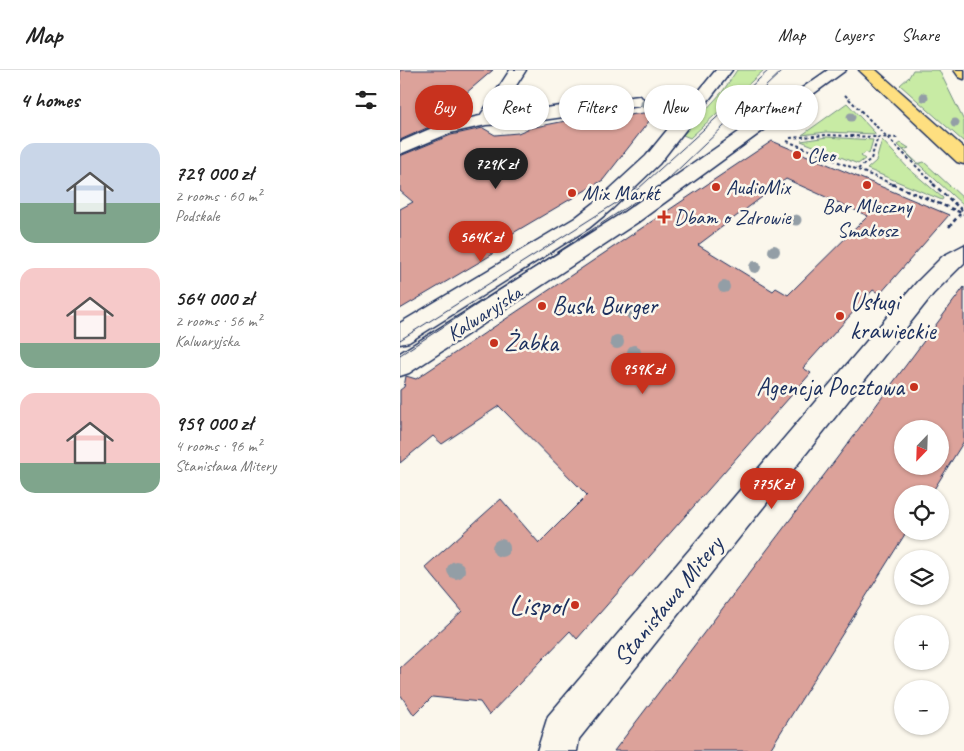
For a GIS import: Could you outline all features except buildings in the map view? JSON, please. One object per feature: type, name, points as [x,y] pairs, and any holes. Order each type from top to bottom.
[{"type":"main road","points":[[867,70],[964,158]]},
{"type":"main road","points":[[962,70],[964,74]]},
{"type":"street","points":[[508,85],[518,70]]},
{"type":"street","name":"Kalwaryjska","points":[[400,336],[582,223],[607,204],[642,171],[704,91],[724,70]]},
{"type":"street","name":"Kalwaryjska","points":[[400,366],[625,222],[838,70]]},
{"type":"street","points":[[549,114],[639,100]]},
{"type":"street","points":[[400,149],[445,129],[483,121]]},
{"type":"street","name":"Stanisława Mitery","points":[[557,751],[562,730],[925,288],[951,261],[964,252]]},
{"type":"path","points":[[845,95],[885,137],[964,213]]},
{"type":"path","points":[[901,138],[826,134],[785,139],[964,213]]},
{"type":"path","points":[[858,170],[870,159],[878,137]]},
{"type":"green space","points":[[737,70],[764,70],[748,85],[727,85]]},
{"type":"green space","points":[[913,70],[939,70],[964,121],[964,142],[900,85],[909,77]]},
{"type":"green space","points":[[716,99],[716,114],[706,123],[706,110]]},
{"type":"green space","points":[[847,103],[876,134],[826,132],[802,135],[809,130],[818,130],[818,124]]},
{"type":"green space","points":[[688,130],[699,130],[690,138],[683,135]]},
{"type":"green space","points":[[827,137],[873,140],[869,154],[866,152],[861,156],[865,159],[858,164],[801,141]]},
{"type":"green space","points":[[882,140],[908,168],[943,198],[942,200],[867,169],[876,161]]},
{"type":"green space","points":[[901,143],[909,148],[903,150],[898,145]]},
{"type":"green space","points":[[924,162],[964,199],[964,206],[918,164]]},
{"type":"tram line","points":[[400,340],[638,189],[769,70]]},
{"type":"tram line","points":[[400,355],[665,182],[783,70]]},
{"type":"place","name":"Cleo","points":[[797,155]]},
{"type":"place","name":"Bar Mleczny Smakosz","points":[[867,185]]},
{"type":"place","name":"AudioMix","points":[[716,187]]},
{"type":"place","name":"Mix Markt","points":[[572,193]]},
{"type":"place","name":"Dbam o Zdrowie","points":[[664,217]]},
{"type":"place","name":"Bush Burger","points":[[542,306]]},
{"type":"place","name":"Usługi krawieckie","points":[[840,316]]},
{"type":"place","name":"Żabka","points":[[494,343]]},
{"type":"place","name":"Agencja Pocztowa","points":[[914,387]]},
{"type":"place","name":"Lispol","points":[[575,605]]}]
